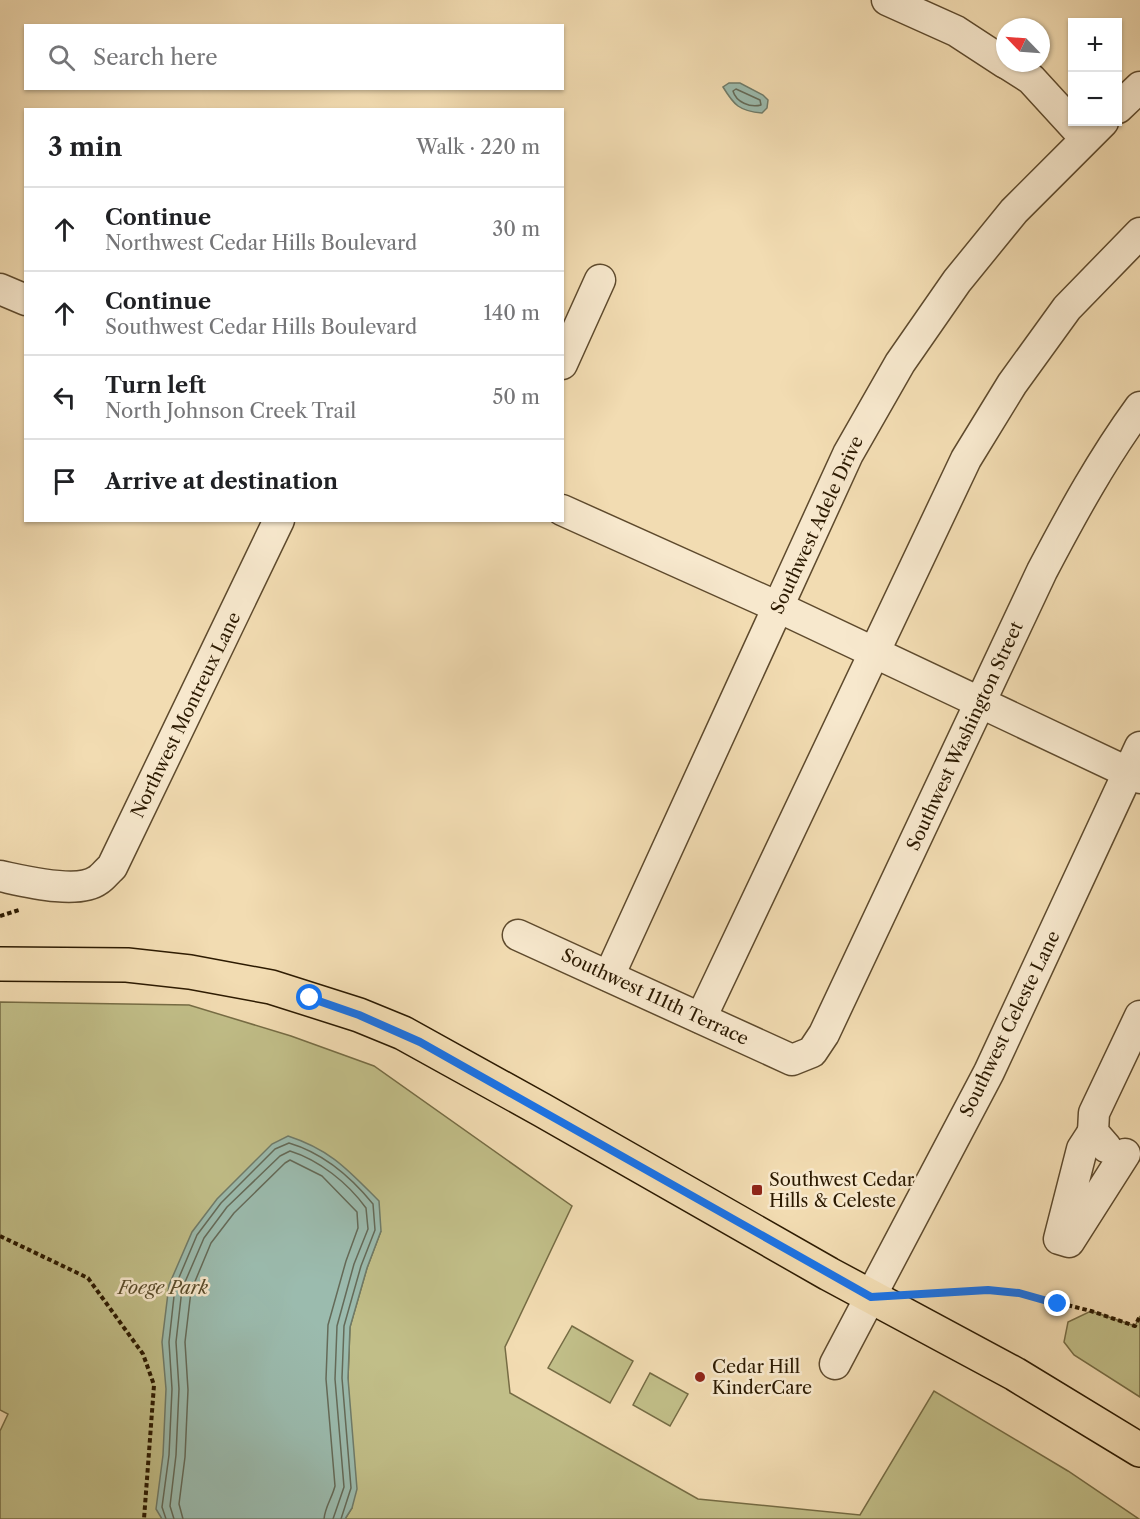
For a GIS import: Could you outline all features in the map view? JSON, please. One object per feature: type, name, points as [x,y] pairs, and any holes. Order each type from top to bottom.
[{"type":"main road","points":[[0,964],[127,966],[190,972],[271,987],[359,1015],[403,1034],[871,1297],[1015,1374],[1140,1450]]},
{"type":"street","points":[[887,0],[956,31],[996,57]]},
{"type":"street","points":[[1019,72],[1094,130]]},
{"type":"street","points":[[1122,104],[1140,87]]},
{"type":"street","name":"Southwest Adele Drive","points":[[609,976],[848,454],[900,363],[957,281],[1014,211],[1094,130]]},
{"type":"street","points":[[701,1018],[966,459],[1012,384],[1067,308],[1140,233]]},
{"type":"street","points":[[564,360],[600,280]]},
{"type":"street","points":[[0,289],[24,299]]},
{"type":"street","name":"Southwest Washington Street","points":[[792,1060],[812,1052],[824,1034],[1042,571],[1078,503],[1115,441],[1140,407]]},
{"type":"street","points":[[564,511],[981,702],[1136,765]]},
{"type":"street","name":"Northwest Montreux Lane","points":[[0,876],[44,885],[72,887],[96,882],[112,867],[278,522]]},
{"type":"street","name":"Southwest Celeste Lane","points":[[835,1364],[989,1072],[1136,765]]},
{"type":"street","name":"Southwest 111th Terrace","points":[[518,935],[792,1060]]},
{"type":"street","points":[[1093,1132],[1107,1148],[1133,1154],[1069,1242],[1059,1239],[1082,1149],[1093,1132],[1094,1113],[1140,1016]]},
{"type":"path","points":[[0,1236],[88,1278],[143,1354],[154,1385],[144,1519]]},
{"type":"path","points":[[919,1293],[988,1290],[1019,1293],[1091,1311],[1135,1326],[1140,1316]]},
{"type":"green space","name":"Foege Park","points":[[0,1002],[189,1005],[291,1036],[374,1066],[572,1206],[505,1347],[510,1393],[698,1499],[860,1515],[934,1391],[1068,1471],[1139,1519],[345,1519],[352,1508],[348,1378],[350,1327],[367,1268],[381,1231],[230,1519],[0,1519],[0,1431],[8,1414],[0,1410]]},
{"type":"green space","points":[[1091,1311],[1135,1326],[1140,1316],[1140,1397],[1074,1355],[1064,1342],[1068,1322]]},
{"type":"green space","points":[[572,1326],[633,1361],[610,1403],[548,1368]]},
{"type":"green space","points":[[650,1373],[688,1394],[670,1426],[633,1405]]},
{"type":"water","points":[[729,83],[740,83],[763,95],[768,100],[767,108],[762,113],[742,109],[730,98],[723,87]]},
{"type":"water","points":[[288,1136],[316,1148],[338,1162],[379,1201],[381,1231],[367,1268],[350,1327],[348,1378],[357,1489],[352,1508],[345,1519],[162,1519],[156,1509],[163,1455],[166,1389],[162,1342],[169,1285],[192,1232],[217,1199],[272,1144]]},
{"type":"place","name":"Southwest Cedar Hills & Celeste","points":[[757,1190]]},
{"type":"place","name":"Cedar Hill KinderCare","points":[[700,1377]]},
{"type":"route","points":[[310,998],[359,1015],[420,1042],[871,1297],[988,1290],[1019,1293],[1058,1304]]}]
